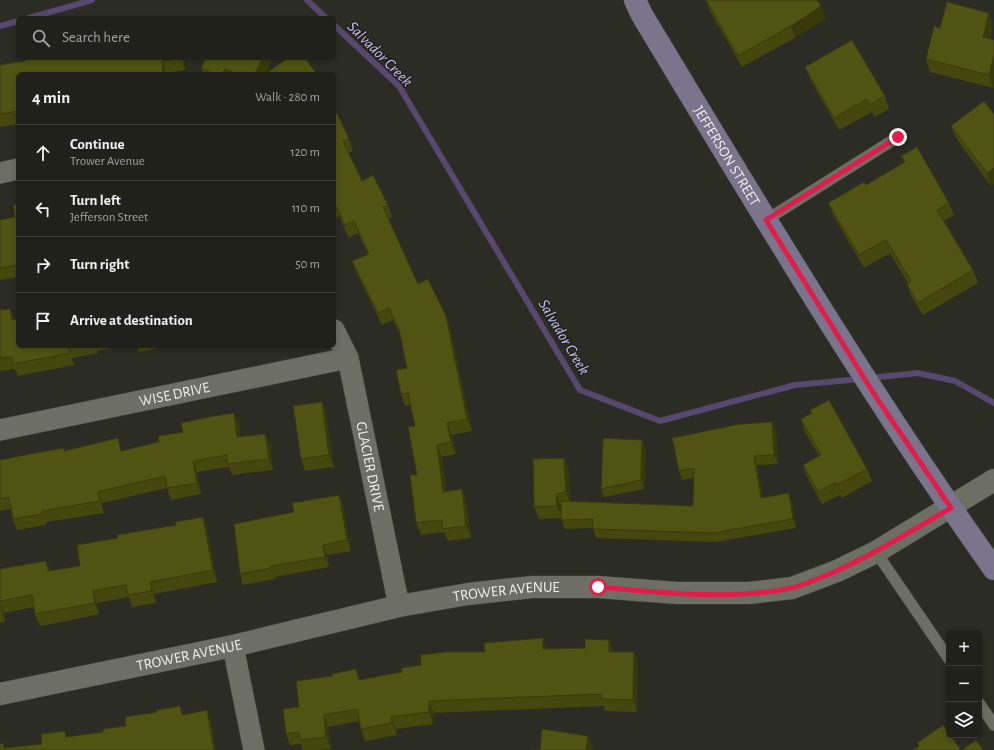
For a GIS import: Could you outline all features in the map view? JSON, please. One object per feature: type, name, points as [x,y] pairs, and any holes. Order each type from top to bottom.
[{"type":"main road","name":"JEFFERSON STREET","points":[[635,0],[642,15],[841,342],[876,397],[994,570]]},
{"type":"street","points":[[0,173],[16,169]]},
{"type":"street","name":"GLACIER DRIVE","points":[[336,334],[348,358],[399,606]]},
{"type":"street","name":"WISE DRIVE","points":[[0,430],[348,358]]},
{"type":"street","name":"TROWER AVENUE","points":[[0,694],[233,646],[399,606],[468,594],[532,587],[598,587],[677,593],[749,593],[792,588],[837,571],[876,552],[951,508],[994,480]]},
{"type":"street","points":[[233,646],[254,750]]},
{"type":"lane","points":[[766,220],[898,137]]},
{"type":"lane","points":[[876,552],[946,655]]},
{"type":"lane","points":[[982,707],[994,725]]},
{"type":"building","points":[[706,0],[817,0],[821,6],[791,26],[738,56]]},
{"type":"building","points":[[947,2],[989,13],[983,37],[994,40],[994,55],[989,75],[926,59],[934,26],[940,28]]},
{"type":"building","points":[[852,40],[885,96],[870,105],[867,99],[834,118],[805,67]]},
{"type":"building","points":[[172,60],[162,61],[163,72],[16,72],[16,111],[0,114],[0,65],[25,61]]},
{"type":"building","points":[[205,60],[261,60],[256,72],[232,72],[225,69],[223,72],[210,72],[201,68]]},
{"type":"building","points":[[285,60],[306,60],[315,72],[268,72]]},
{"type":"building","points":[[984,101],[994,114],[994,168],[987,173],[951,126]]},
{"type":"building","points":[[336,113],[349,139],[343,141],[362,181],[373,175],[388,205],[383,207],[418,284],[428,279],[446,316],[467,419],[447,423],[451,442],[437,445],[443,492],[462,489],[466,526],[443,529],[442,520],[416,523],[410,475],[417,475],[408,427],[415,426],[408,393],[401,394],[396,370],[407,368],[399,329],[389,308],[378,313],[352,261],[369,254],[354,221],[345,225],[336,206]]},
{"type":"building","points":[[917,147],[949,203],[937,210],[973,270],[918,303],[907,284],[911,281],[886,240],[859,255],[828,203],[864,182],[866,185],[905,162],[901,156]]},
{"type":"building","points":[[16,204],[16,265],[0,268],[0,220],[15,217],[13,205]]},
{"type":"building","points":[[10,309],[12,320],[16,319],[16,348],[69,348],[70,353],[13,364],[12,357],[0,358],[0,310]]},
{"type":"building","points":[[829,400],[867,469],[837,485],[836,482],[818,492],[803,465],[821,455],[801,419],[812,413],[810,410]]},
{"type":"building","points":[[322,402],[329,455],[301,459],[293,406]]},
{"type":"building","points":[[234,413],[237,437],[265,434],[269,459],[227,464],[227,455],[193,461],[197,483],[167,488],[165,476],[98,492],[100,501],[42,511],[42,514],[13,519],[9,497],[0,499],[0,460],[64,448],[64,451],[118,438],[121,451],[159,442],[158,436],[183,432],[181,423]]},
{"type":"building","points":[[772,422],[774,455],[754,456],[761,498],[789,493],[793,519],[713,533],[593,529],[593,519],[561,520],[561,501],[693,506],[694,468],[679,471],[672,438],[740,424]]},
{"type":"building","points":[[603,438],[642,440],[641,480],[601,489]]},
{"type":"building","points":[[564,458],[566,492],[556,494],[557,506],[534,507],[533,459]]},
{"type":"building","points":[[339,495],[347,540],[323,545],[325,557],[271,566],[271,568],[240,574],[234,524],[294,512],[292,503]]},
{"type":"building","points":[[203,517],[213,570],[150,582],[152,591],[128,595],[126,585],[93,591],[95,603],[35,614],[32,595],[0,601],[0,569],[46,561],[48,571],[80,566],[77,545],[118,538],[117,535],[176,525],[175,522]]},
{"type":"building","points":[[543,638],[543,649],[585,648],[585,639],[609,640],[609,652],[634,652],[633,700],[601,699],[601,694],[429,701],[429,712],[391,717],[392,723],[361,729],[357,709],[324,715],[326,737],[300,740],[299,732],[286,734],[283,709],[299,707],[296,681],[333,676],[332,674],[356,669],[359,680],[402,672],[401,668],[421,665],[420,655],[446,652],[485,652],[484,643]]},
{"type":"building","points":[[180,706],[182,715],[207,710],[214,750],[0,750],[0,744],[3,743],[4,748],[42,744],[41,734],[65,731],[66,737],[103,732],[103,729],[126,726],[125,717],[157,712],[156,710]]},
{"type":"building","points":[[943,725],[946,729],[946,738],[952,738],[961,750],[913,750],[919,746],[917,743]]},
{"type":"building","points":[[542,729],[588,736],[586,750],[531,750],[540,749]]},
{"type":"building","points":[[976,740],[983,750],[962,750]]},
{"type":"waterway","name":"Salvador Creek","points":[[36,16],[92,0]]},
{"type":"waterway","name":"Salvador Creek","points":[[307,0],[324,16]]},
{"type":"waterway","name":"Salvador Creek","points":[[0,26],[16,22]]},
{"type":"waterway","name":"Salvador Creek","points":[[336,27],[399,86],[580,390],[660,421],[795,385],[861,379]]},
{"type":"waterway","name":"Salvador Creek","points":[[870,378],[918,373],[955,381],[994,403]]},
{"type":"route","points":[[598,587],[677,593],[749,593],[792,588],[837,571],[876,552],[951,508],[876,397],[766,220],[898,137]]}]
